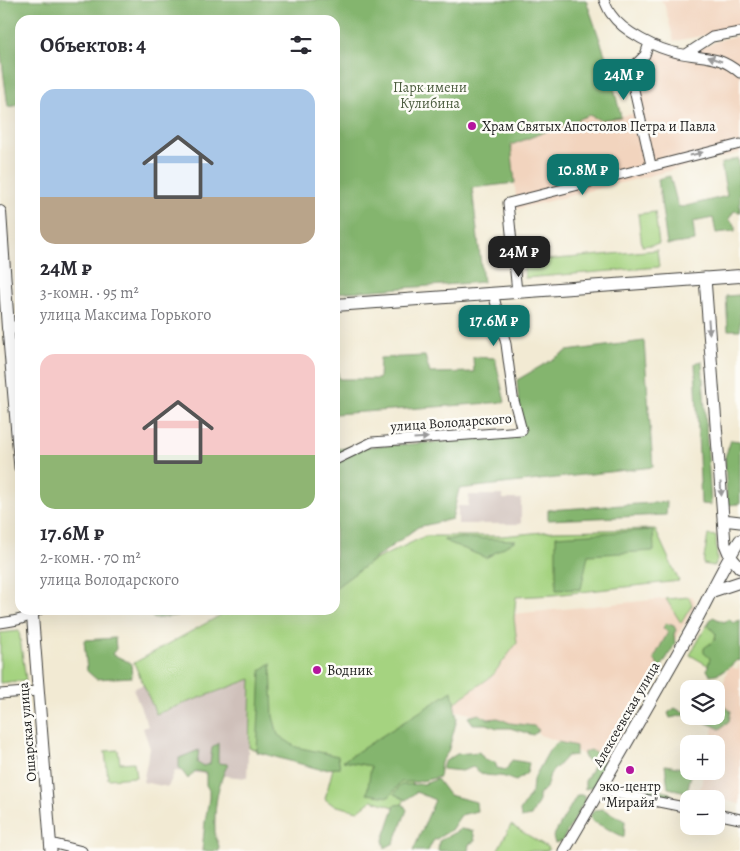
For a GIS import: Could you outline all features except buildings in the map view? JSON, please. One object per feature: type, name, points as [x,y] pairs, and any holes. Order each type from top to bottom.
[{"type":"main road","points":[[0,212],[1,257],[14,328]]},
{"type":"main road","points":[[340,305],[740,276]]},
{"type":"street","points":[[604,0],[611,15],[629,31],[649,43],[678,53],[712,57],[732,66],[740,73]]},
{"type":"street","points":[[686,54],[712,37],[740,32]]},
{"type":"street","points":[[649,43],[645,55],[630,72],[652,165]]},
{"type":"street","points":[[516,292],[508,203],[740,144]]},
{"type":"street","points":[[705,278],[725,544],[730,556],[740,568]]},
{"type":"street","name":"улица Володарского","points":[[340,458],[372,442],[522,431],[513,397],[506,344],[493,293]]},
{"type":"street","points":[[14,328],[15,351]]},
{"type":"street","points":[[723,520],[740,522]]},
{"type":"street","name":"Алексеевская улица","points":[[564,851],[713,591],[720,572],[740,540]]},
{"type":"street","points":[[713,591],[740,582]]},
{"type":"street","points":[[0,623],[20,621],[29,615]]},
{"type":"street","name":"Ошарская улица","points":[[34,615],[38,691],[51,847]]},
{"type":"street","points":[[0,694],[38,691]]},
{"type":"street","points":[[599,790],[680,806]]},
{"type":"street","points":[[725,816],[740,819]]},
{"type":"street","points":[[51,847],[82,851]]},
{"type":"shaded area","points":[[660,0],[740,0],[740,29],[674,41],[664,3]]},
{"type":"shaded area","points":[[740,36],[740,153],[517,209],[511,145],[589,115],[600,120],[643,112],[634,70],[652,53],[708,45],[723,39]]},
{"type":"shaded area","points":[[469,495],[502,495],[503,499],[521,499],[521,524],[458,524],[458,506],[468,506]]},
{"type":"shaded area","points":[[692,596],[695,601],[694,607],[603,766],[563,743],[540,735],[535,729],[449,709],[462,697],[492,676],[516,644],[514,614]]},
{"type":"shaded area","points":[[740,662],[740,804],[725,801],[725,790],[700,790],[702,780],[725,780],[725,735],[712,735],[714,725],[725,725],[724,680],[727,671],[731,667],[738,669]]},
{"type":"shaded area","points":[[251,679],[247,778],[175,771],[168,787],[143,782],[150,748],[143,728],[148,726],[133,689],[144,684],[157,714]]},
{"type":"green space","name":"Парк имени Кулибина","points":[[0,0],[586,0],[608,63],[621,117],[600,120],[589,115],[511,145],[515,183],[472,188],[483,282],[340,293],[340,15],[15,15],[15,106],[8,107],[0,47]]},
{"type":"green space","points":[[738,158],[740,212],[734,211],[729,219],[735,225],[735,231],[716,233],[713,218],[693,222],[695,241],[667,245],[658,179],[670,176],[678,206],[682,207],[727,196],[721,164]]},
{"type":"green space","points":[[655,212],[659,244],[642,246],[638,214]]},
{"type":"green space","points":[[657,250],[659,267],[525,278],[523,262]]},
{"type":"green space","points":[[740,295],[740,330],[728,330],[726,296]]},
{"type":"green space","points":[[644,341],[653,467],[459,489],[452,519],[418,527],[340,584],[340,449],[514,437],[521,432],[517,380],[567,351]]},
{"type":"green space","points":[[425,356],[430,373],[474,372],[473,357],[495,358],[505,402],[340,414],[340,379],[379,379],[380,358]]},
{"type":"green space","points":[[702,361],[711,505],[701,504],[695,363]]},
{"type":"green space","points":[[731,440],[740,441],[740,504],[727,505],[725,457]]},
{"type":"green space","points":[[667,502],[666,515],[548,520],[548,510]]},
{"type":"green space","name":"Водник","points":[[655,529],[679,581],[553,595],[516,597],[514,618],[517,643],[492,676],[462,697],[449,709],[400,809],[372,800],[358,811],[333,805],[325,799],[333,768],[249,748],[251,679],[156,714],[134,663],[221,615],[340,615],[340,577],[425,536],[502,536],[553,531]]},
{"type":"green space","points":[[653,530],[654,551],[588,555],[581,589],[556,590],[556,536]]},
{"type":"green space","points":[[708,535],[716,536],[717,561],[714,566],[703,564]]},
{"type":"green space","points":[[461,538],[516,540],[486,558],[443,540]]},
{"type":"green space","points":[[689,597],[692,605],[681,623],[666,599]]},
{"type":"green space","points":[[150,615],[181,615],[154,619]]},
{"type":"green space","points":[[713,617],[724,622],[729,619],[733,623],[740,620],[740,661],[737,660],[725,670],[710,675],[707,670],[710,658],[704,653],[704,648],[715,640],[716,634],[708,625]]},
{"type":"green space","points":[[710,620],[708,625],[716,634],[708,655],[710,658],[709,666],[690,655]]},
{"type":"green space","points":[[666,623],[674,626],[676,630],[674,634],[675,644],[660,669],[654,658],[668,632],[663,628]]},
{"type":"green space","points":[[19,631],[26,680],[0,683],[0,633]]},
{"type":"green space","points":[[115,638],[116,649],[112,654],[131,663],[132,677],[96,679],[87,671],[84,640]]},
{"type":"green space","points":[[271,663],[273,716],[278,735],[296,747],[338,756],[340,768],[319,769],[257,752],[261,670]]},
{"type":"green space","points":[[452,691],[457,719],[448,752],[441,762],[439,777],[417,782],[401,782],[389,797],[367,794],[371,766],[343,761]]},
{"type":"green space","points":[[725,707],[731,711],[729,721],[725,725]]},
{"type":"green space","points":[[675,708],[680,711],[680,716],[670,718],[668,713]]},
{"type":"green space","points":[[479,714],[488,719],[498,718],[510,723],[534,726],[539,730],[533,735],[510,728],[497,728],[487,724],[473,724],[468,717]]},
{"type":"green space","points":[[711,725],[724,725],[720,729]]},
{"type":"green space","points":[[558,742],[576,746],[576,755],[567,756],[550,774],[546,788],[539,795],[539,801],[531,816],[521,818],[520,811],[532,792],[533,780],[550,749]]},
{"type":"green space","points":[[218,743],[218,763],[228,764],[221,780],[215,815],[215,832],[219,851],[202,851],[209,798],[206,773],[195,771],[188,779],[179,767],[179,758],[199,750],[197,763],[204,766],[210,764],[212,748]]},
{"type":"green space","points":[[118,750],[120,763],[134,762],[136,777],[108,779],[105,751]]},
{"type":"green space","points":[[591,750],[601,756],[605,768],[593,787],[585,789],[585,781],[594,765],[584,758],[584,752]]},
{"type":"green space","points":[[479,752],[485,760],[495,762],[497,768],[506,770],[512,760],[529,763],[527,773],[516,781],[502,776],[485,775],[473,767],[462,771],[442,769],[444,762],[457,754]]},
{"type":"green space","points":[[665,765],[680,768],[680,780],[690,780],[687,790],[668,788]]},
{"type":"green space","points":[[437,779],[449,795],[476,802],[477,811],[461,815],[451,830],[433,841],[428,851],[413,851],[435,800],[416,792],[406,800],[394,794],[401,785],[424,784]]},
{"type":"green space","points":[[625,783],[641,786],[646,791],[651,788],[670,793],[672,796],[669,800],[623,791]]},
{"type":"green space","points":[[577,795],[584,795],[585,800],[562,841],[555,843],[553,837]]},
{"type":"green space","points":[[403,804],[407,810],[394,843],[385,848],[383,840],[395,805]]},
{"type":"green space","points":[[603,809],[625,821],[624,837],[592,821],[590,816],[594,810]]},
{"type":"green space","points":[[511,825],[549,848],[547,851],[497,851]]},
{"type":"green space","points":[[461,829],[473,831],[475,841],[469,844],[468,851],[438,851],[439,841]]},
{"type":"place","name":"Храм Святых Апостолов Петра и Павла","points":[[472,126]]},
{"type":"place","name":"Водник","points":[[317,670]]},
{"type":"place","name":"эко-центр \"Мирайя\"","points":[[630,770]]}]
